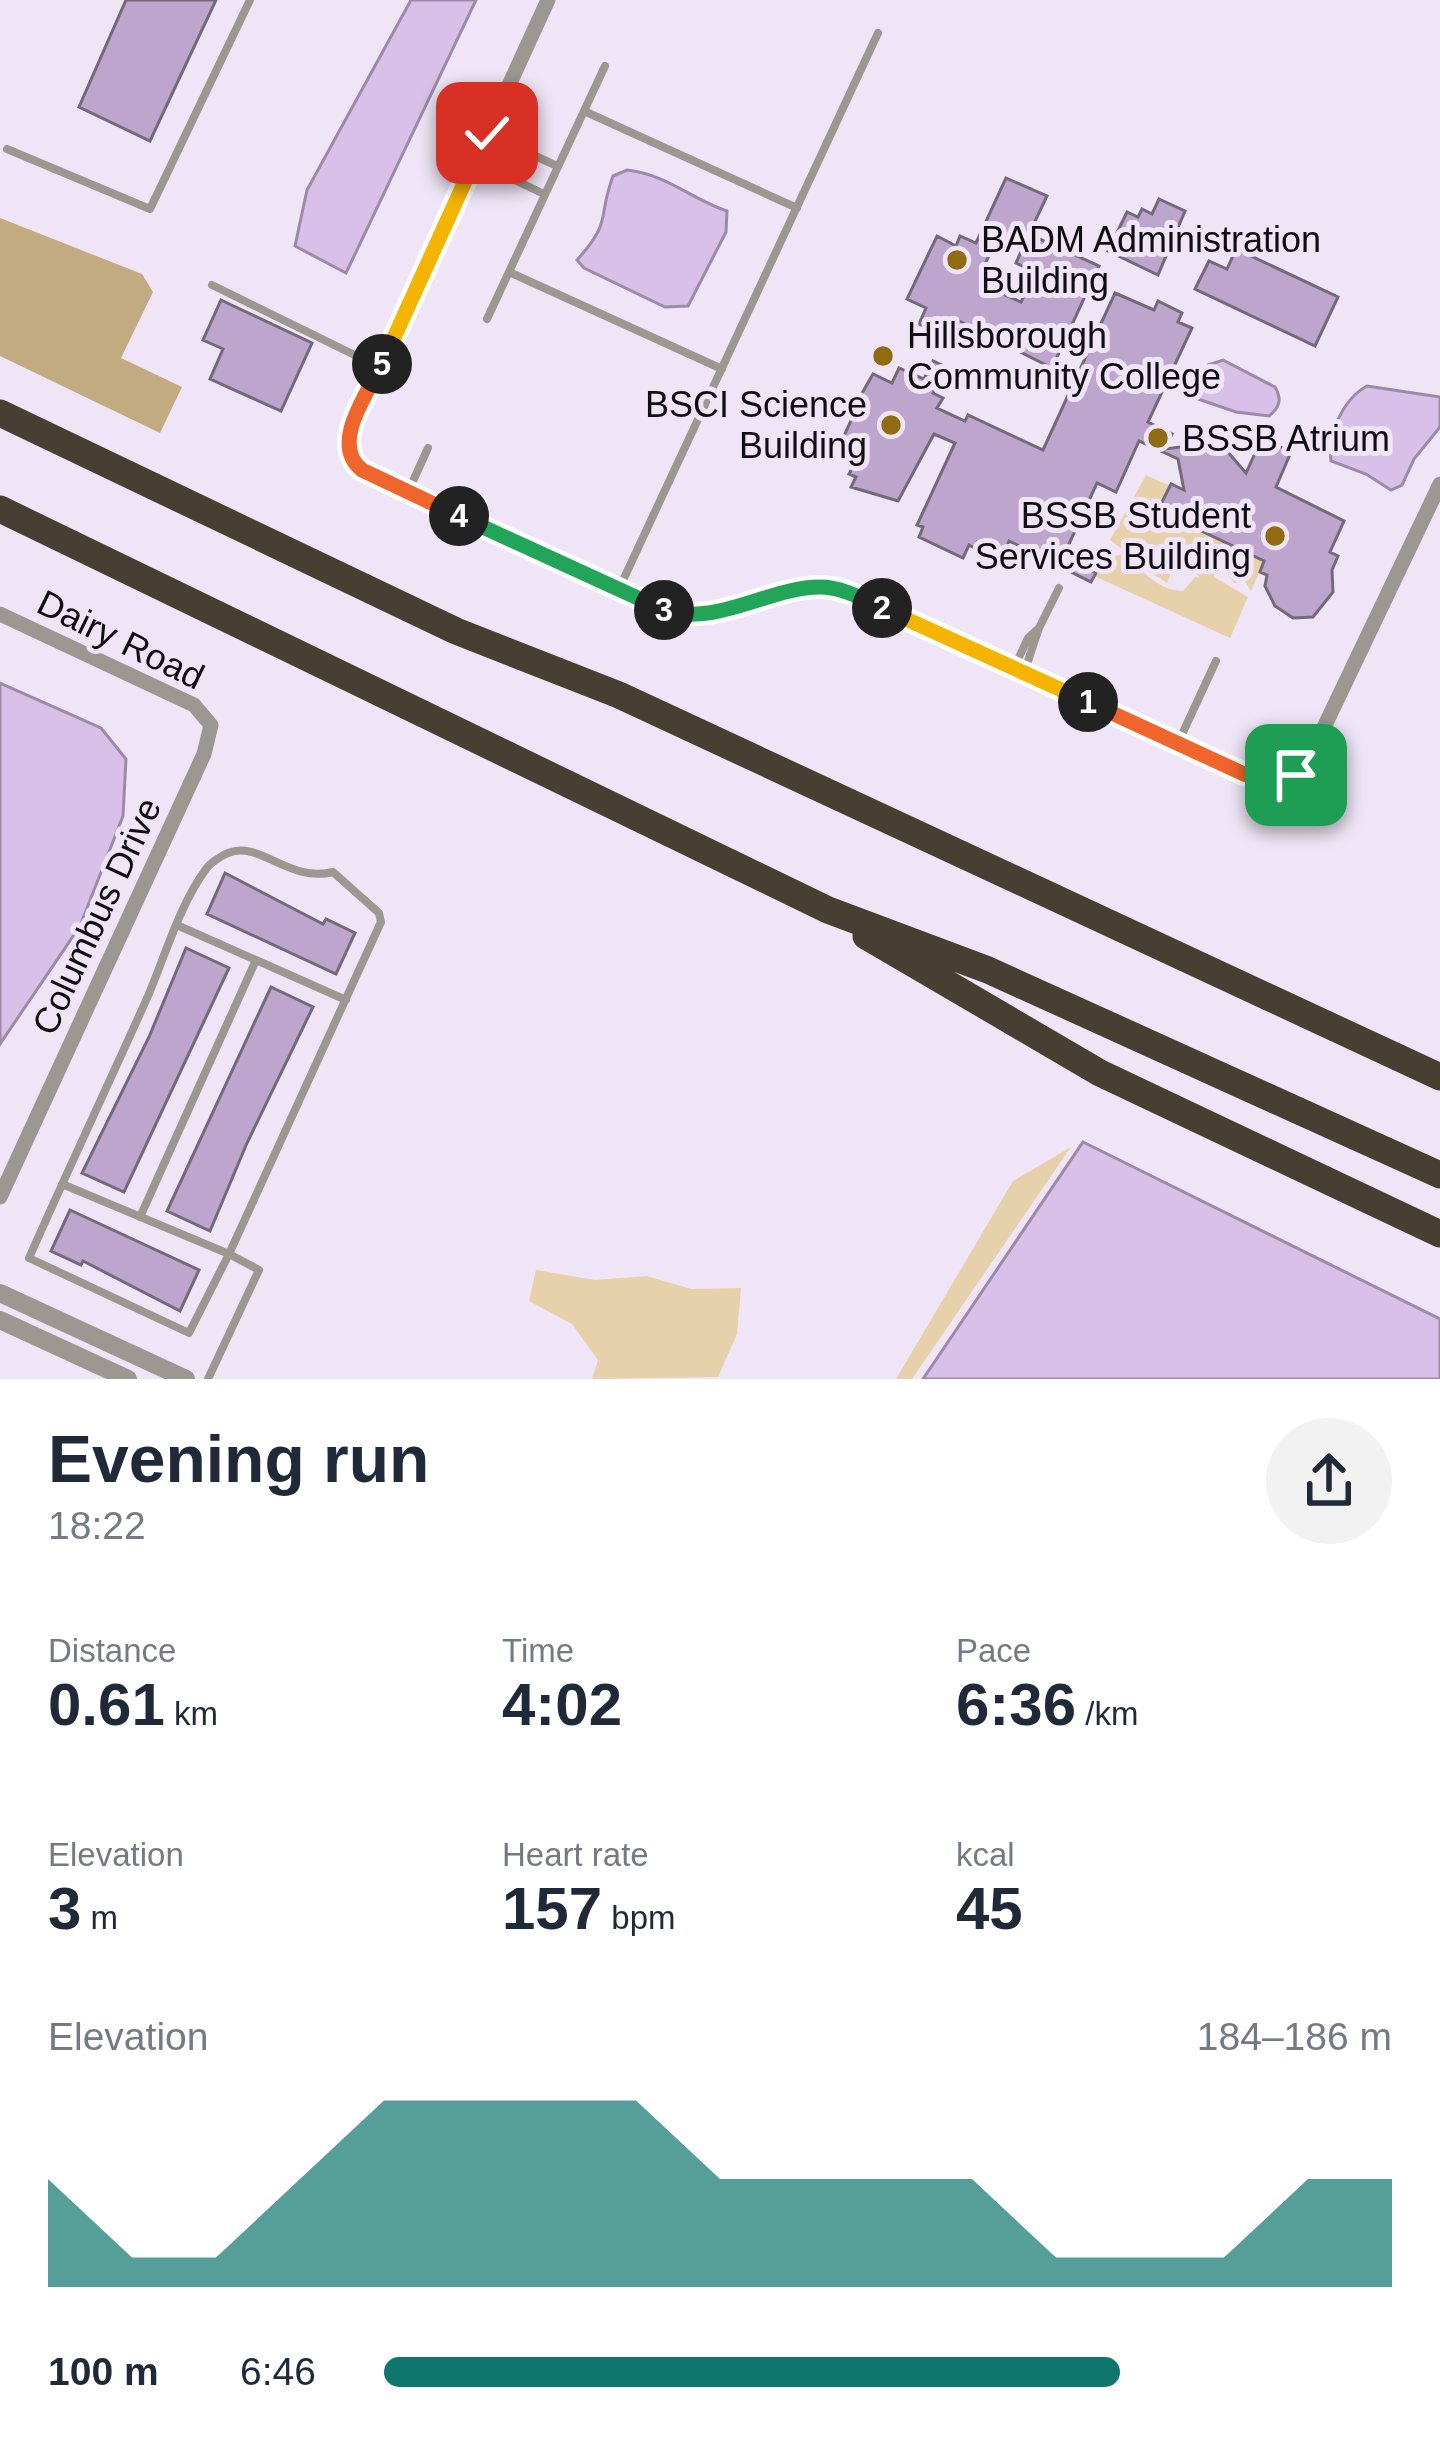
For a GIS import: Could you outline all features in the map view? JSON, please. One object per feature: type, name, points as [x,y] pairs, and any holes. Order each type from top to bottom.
[{"type":"highway","points":[[0,413],[456,631],[619,695],[1440,1077]]},
{"type":"highway","points":[[0,509],[828,910],[988,970],[1440,1175]]},
{"type":"highway","points":[[828,910],[881,946],[1100,1073],[1440,1234]]},
{"type":"street","points":[[347,439],[548,0]]},
{"type":"street","points":[[1244,774],[1283,781],[1307,763],[1440,484]]},
{"type":"street","name":"Dairy Road","points":[[0,614],[194,705],[211,724]]},
{"type":"street","name":"Columbus Drive","points":[[0,1197],[204,754],[211,724]]},
{"type":"street","points":[[0,1293],[186,1379]]},
{"type":"street","points":[[0,1320],[128,1379]]},
{"type":"lane","points":[[7,149],[149,209],[250,0]]},
{"type":"lane","points":[[619,591],[878,33]]},
{"type":"lane","points":[[488,319],[604,66]]},
{"type":"lane","points":[[584,111],[797,208]]},
{"type":"lane","points":[[487,133],[557,166]]},
{"type":"lane","points":[[474,160],[544,194]]},
{"type":"lane","points":[[509,272],[722,369]]},
{"type":"lane","points":[[212,285],[380,367]]},
{"type":"lane","points":[[347,439],[355,464],[678,615],[820,586],[847,592],[1244,774]]},
{"type":"lane","points":[[408,492],[428,448]]},
{"type":"lane","points":[[1019,670],[1059,588]]},
{"type":"lane","points":[[1178,743],[1216,661]]},
{"type":"lane","points":[[231,851],[256,853],[310,878],[333,872],[379,914],[381,922],[189,1333],[29,1258],[179,926],[207,866],[231,851]]},
{"type":"lane","points":[[179,926],[346,1000]]},
{"type":"lane","points":[[140,1217],[256,960]]},
{"type":"lane","points":[[62,1184],[259,1270],[208,1379]]},
{"type":"shaded area","points":[[411,0],[476,0],[346,273],[295,246],[307,190]]},
{"type":"shaded area","points":[[627,170],[654,177],[727,211],[726,232],[688,306],[665,307],[584,268],[577,260],[600,227],[613,176]]},
{"type":"shaded area","points":[[0,218],[142,274],[153,292],[121,358],[182,387],[160,433],[0,356]]},
{"type":"shaded area","points":[[1223,360],[1275,387],[1279,403],[1269,416],[1236,412],[1198,399],[1208,365]]},
{"type":"shaded area","points":[[1367,386],[1440,397],[1440,427],[1414,459],[1402,485],[1391,490],[1331,461],[1338,419]]},
{"type":"shaded area","points":[[1146,475],[1170,486],[1159,511],[1264,561],[1251,591],[1245,581],[1234,583],[1212,557],[1189,549],[1180,550],[1167,583],[1150,572],[1147,561],[1140,562],[1110,540]]},
{"type":"shaded area","points":[[1108,545],[1114,556],[1124,554],[1151,578],[1174,590],[1183,591],[1195,577],[1200,578],[1196,573],[1201,557],[1214,566],[1214,577],[1248,597],[1230,638],[1092,575]]},
{"type":"shaded area","points":[[0,683],[101,728],[126,759],[123,816],[80,926],[0,1044]]},
{"type":"shaded area","points":[[1083,1142],[1440,1319],[1440,1379],[923,1379]]},
{"type":"shaded area","points":[[1071,1147],[912,1379],[896,1379],[1013,1181]]},
{"type":"shaded area","points":[[536,1270],[595,1280],[647,1276],[691,1289],[741,1288],[737,1334],[718,1377],[592,1379],[598,1360],[572,1324],[529,1301]]},
{"type":"building","points":[[126,0],[216,0],[150,141],[79,107]]},
{"type":"building","points":[[1006,178],[1047,196],[1029,234],[1099,266],[1052,368],[959,321],[951,339],[919,324],[926,308],[907,299],[937,236],[956,246],[960,236],[976,243]],"holes":[[[999,235],[1023,247],[1016,263],[1035,272],[1021,302],[996,291],[1000,282],[981,272]]]},
{"type":"building","points":[[1159,199],[1185,211],[1158,275],[1108,251],[1127,212],[1138,217],[1142,209],[1152,214]]},
{"type":"building","points":[[1236,249],[1338,297],[1315,346],[1195,289],[1209,261],[1227,269]]},
{"type":"building","points":[[1115,293],[1154,310],[1158,301],[1182,313],[1178,322],[1192,328],[1148,422],[1172,434],[1165,449],[1212,443],[1226,450],[1246,473],[1262,438],[1291,452],[1276,487],[1344,521],[1330,552],[1338,556],[1332,570],[1333,592],[1313,617],[1293,618],[1275,606],[1265,586],[1267,575],[1260,572],[1264,561],[1158,510],[1171,484],[1184,490],[1178,459],[1139,441],[1116,492],[1097,483],[1063,557],[1096,573],[1091,582],[1009,541],[1004,554],[977,542],[974,548],[969,545],[963,558],[919,537],[923,527],[917,525],[955,443],[934,434],[898,501],[851,487],[856,477],[849,474],[859,455],[852,452],[856,443],[843,438],[873,374],[892,383],[899,368],[924,379],[933,361],[946,367],[933,393],[943,398],[937,408],[965,421],[968,415],[1043,450]]},
{"type":"building","points":[[221,300],[312,343],[281,411],[210,379],[223,349],[203,340]]},
{"type":"building","points":[[225,873],[323,924],[326,919],[355,933],[336,974],[207,914]]},
{"type":"building","points":[[186,948],[229,968],[124,1192],[82,1173],[149,1037]]},
{"type":"building","points":[[271,987],[313,1007],[210,1231],[167,1211]]},
{"type":"building","points":[[70,1210],[199,1270],[180,1311],[83,1261],[81,1265],[51,1251]]},
{"type":"place","name":"BADM Administration Building","points":[[957,260]]},
{"type":"place","name":"Hillsborough Community College","points":[[883,356]]},
{"type":"place","name":"BSCI Science Building","points":[[891,425]]},
{"type":"place","name":"BSSB Atrium","points":[[1158,438]]},
{"type":"place","name":"BSSB Student Services Building","points":[[1275,536]]},
{"type":"route","points":[[487,133],[347,439],[351,457],[362,470],[678,615],[820,586],[847,592],[1244,774],[1268,781],[1296,775]]}]
